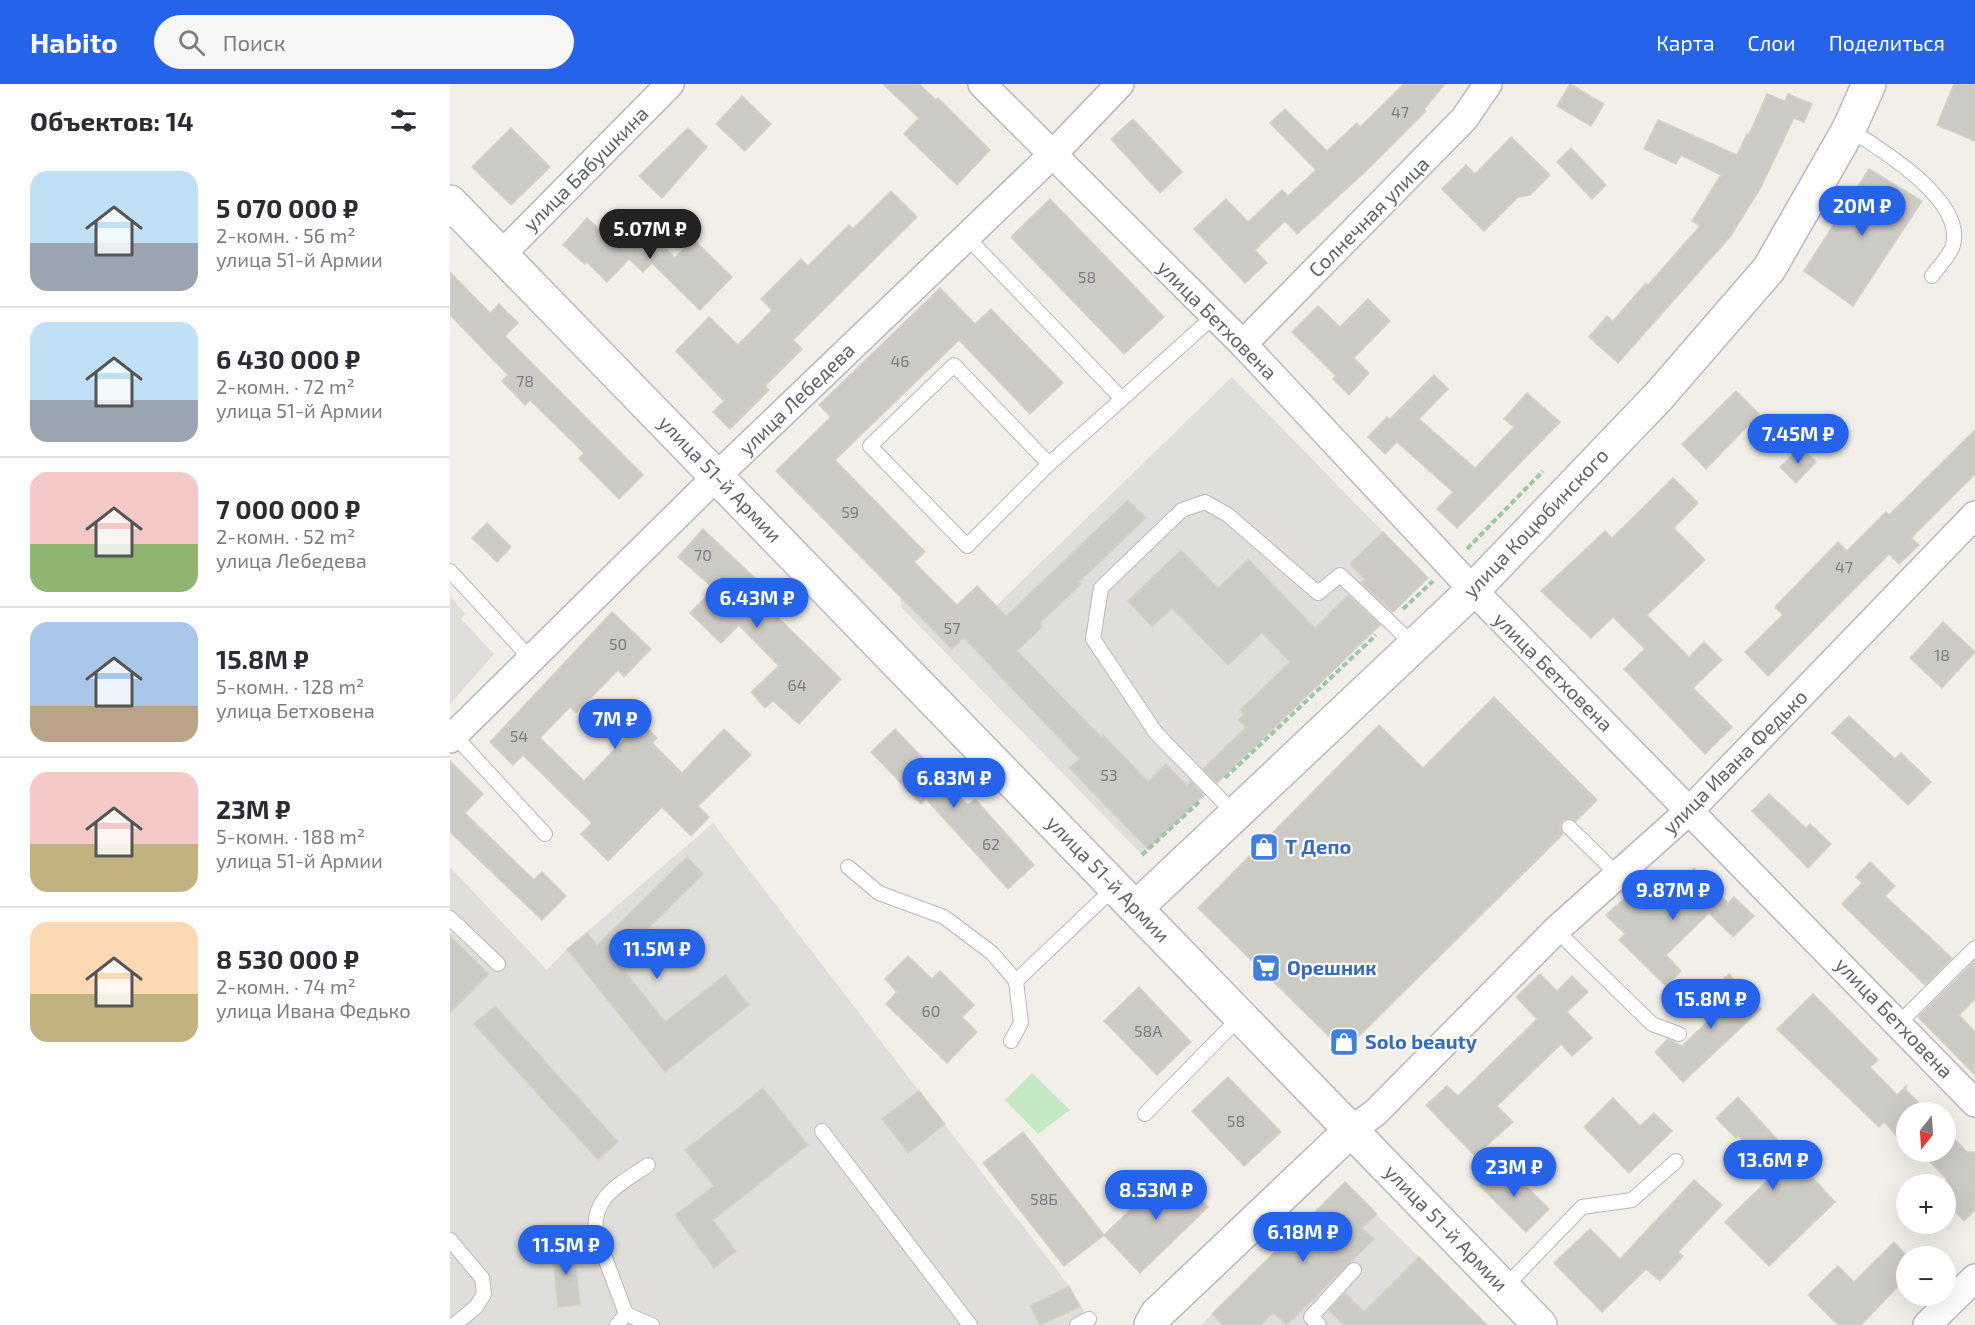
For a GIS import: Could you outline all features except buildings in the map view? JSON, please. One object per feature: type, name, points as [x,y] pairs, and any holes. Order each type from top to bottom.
[{"type":"main road","name":"улица Коцюбинского","points":[[1125,897],[1235,814],[1473,590],[1659,396],[1770,269],[1849,129],[1869,84]]},
{"type":"main road","name":"улица 51-й Армии","points":[[450,202],[1540,1325]]},
{"type":"main road","name":"улица Ивана Федько","points":[[1151,1325],[1157,1314],[1351,1130]]},
{"type":"street","name":"улица Бабушкина","points":[[501,255],[670,84]]},
{"type":"street","name":"улица Бетховена","points":[[982,84],[1243,344],[1473,590],[1975,1103]]},
{"type":"street","name":"улица Лебедева","points":[[452,737],[717,476],[1052,155],[1120,84]]},
{"type":"street","name":"Солнечная улица","points":[[1243,344],[1464,119],[1488,84]]},
{"type":"street","name":"улица Ивана Федько","points":[[1351,1130],[1375,1113],[1556,930],[1690,810],[1975,515]]},
{"type":"street","points":[[1927,1325],[1975,1278]]},
{"type":"lane","points":[[1849,129],[1883,151],[1943,202],[1954,224],[1953,246],[1932,276]]},
{"type":"lane","points":[[967,237],[1122,399]]},
{"type":"lane","points":[[1049,464],[954,365],[870,446],[967,546],[1049,464],[1214,316]]},
{"type":"lane","points":[[1235,814],[1156,733],[1093,639],[1101,588],[1182,510],[1205,502],[1228,515],[1318,593],[1341,575],[1414,645]]},
{"type":"lane","points":[[450,571],[531,659]]},
{"type":"lane","points":[[452,737],[545,834]]},
{"type":"lane","points":[[1569,827],[1618,875]]},
{"type":"lane","points":[[848,867],[879,893],[944,917],[992,953],[1016,981],[1021,1023],[1011,1041]]},
{"type":"lane","points":[[1016,981],[1125,897]]},
{"type":"lane","points":[[450,918],[498,964]]},
{"type":"lane","points":[[1556,930],[1652,1024],[1679,1034]]},
{"type":"lane","points":[[1899,1023],[1975,948]]},
{"type":"lane","points":[[1145,1114],[1241,1016]]},
{"type":"lane","points":[[822,1131],[970,1325]]},
{"type":"lane","points":[[1504,1288],[1582,1207],[1632,1200],[1676,1161]]},
{"type":"lane","points":[[648,1165],[607,1194],[594,1220],[596,1234],[622,1320],[652,1325]]},
{"type":"lane","points":[[450,1240],[482,1278],[484,1294],[476,1307],[454,1325]]},
{"type":"lane","points":[[1319,1325],[1311,1317],[1354,1270]]},
{"type":"path","points":[[1142,855],[1450,565],[1552,463]]},
{"type":"shaded area","points":[[1232,377],[1428,578],[1142,855],[902,608],[900,596],[924,572],[957,605],[996,606]]},
{"type":"shaded area","points":[[450,596],[465,614],[461,619],[494,654],[450,704]]},
{"type":"shaded area","points":[[713,823],[1069,1286],[1093,1325],[450,1325],[450,867],[547,970],[567,949]]},
{"type":"shaded area","points":[[1345,1183],[1487,1325],[1201,1325]]},
{"type":"green space","points":[[1032,1073],[1070,1110],[1038,1134],[1005,1100]]},
{"type":"place","name":"Т Депо","points":[[1264,847]]},
{"type":"place","name":"Орешник","points":[[1266,968]]},
{"type":"place","name":"Solo beauty","points":[[1344,1042]]}]
